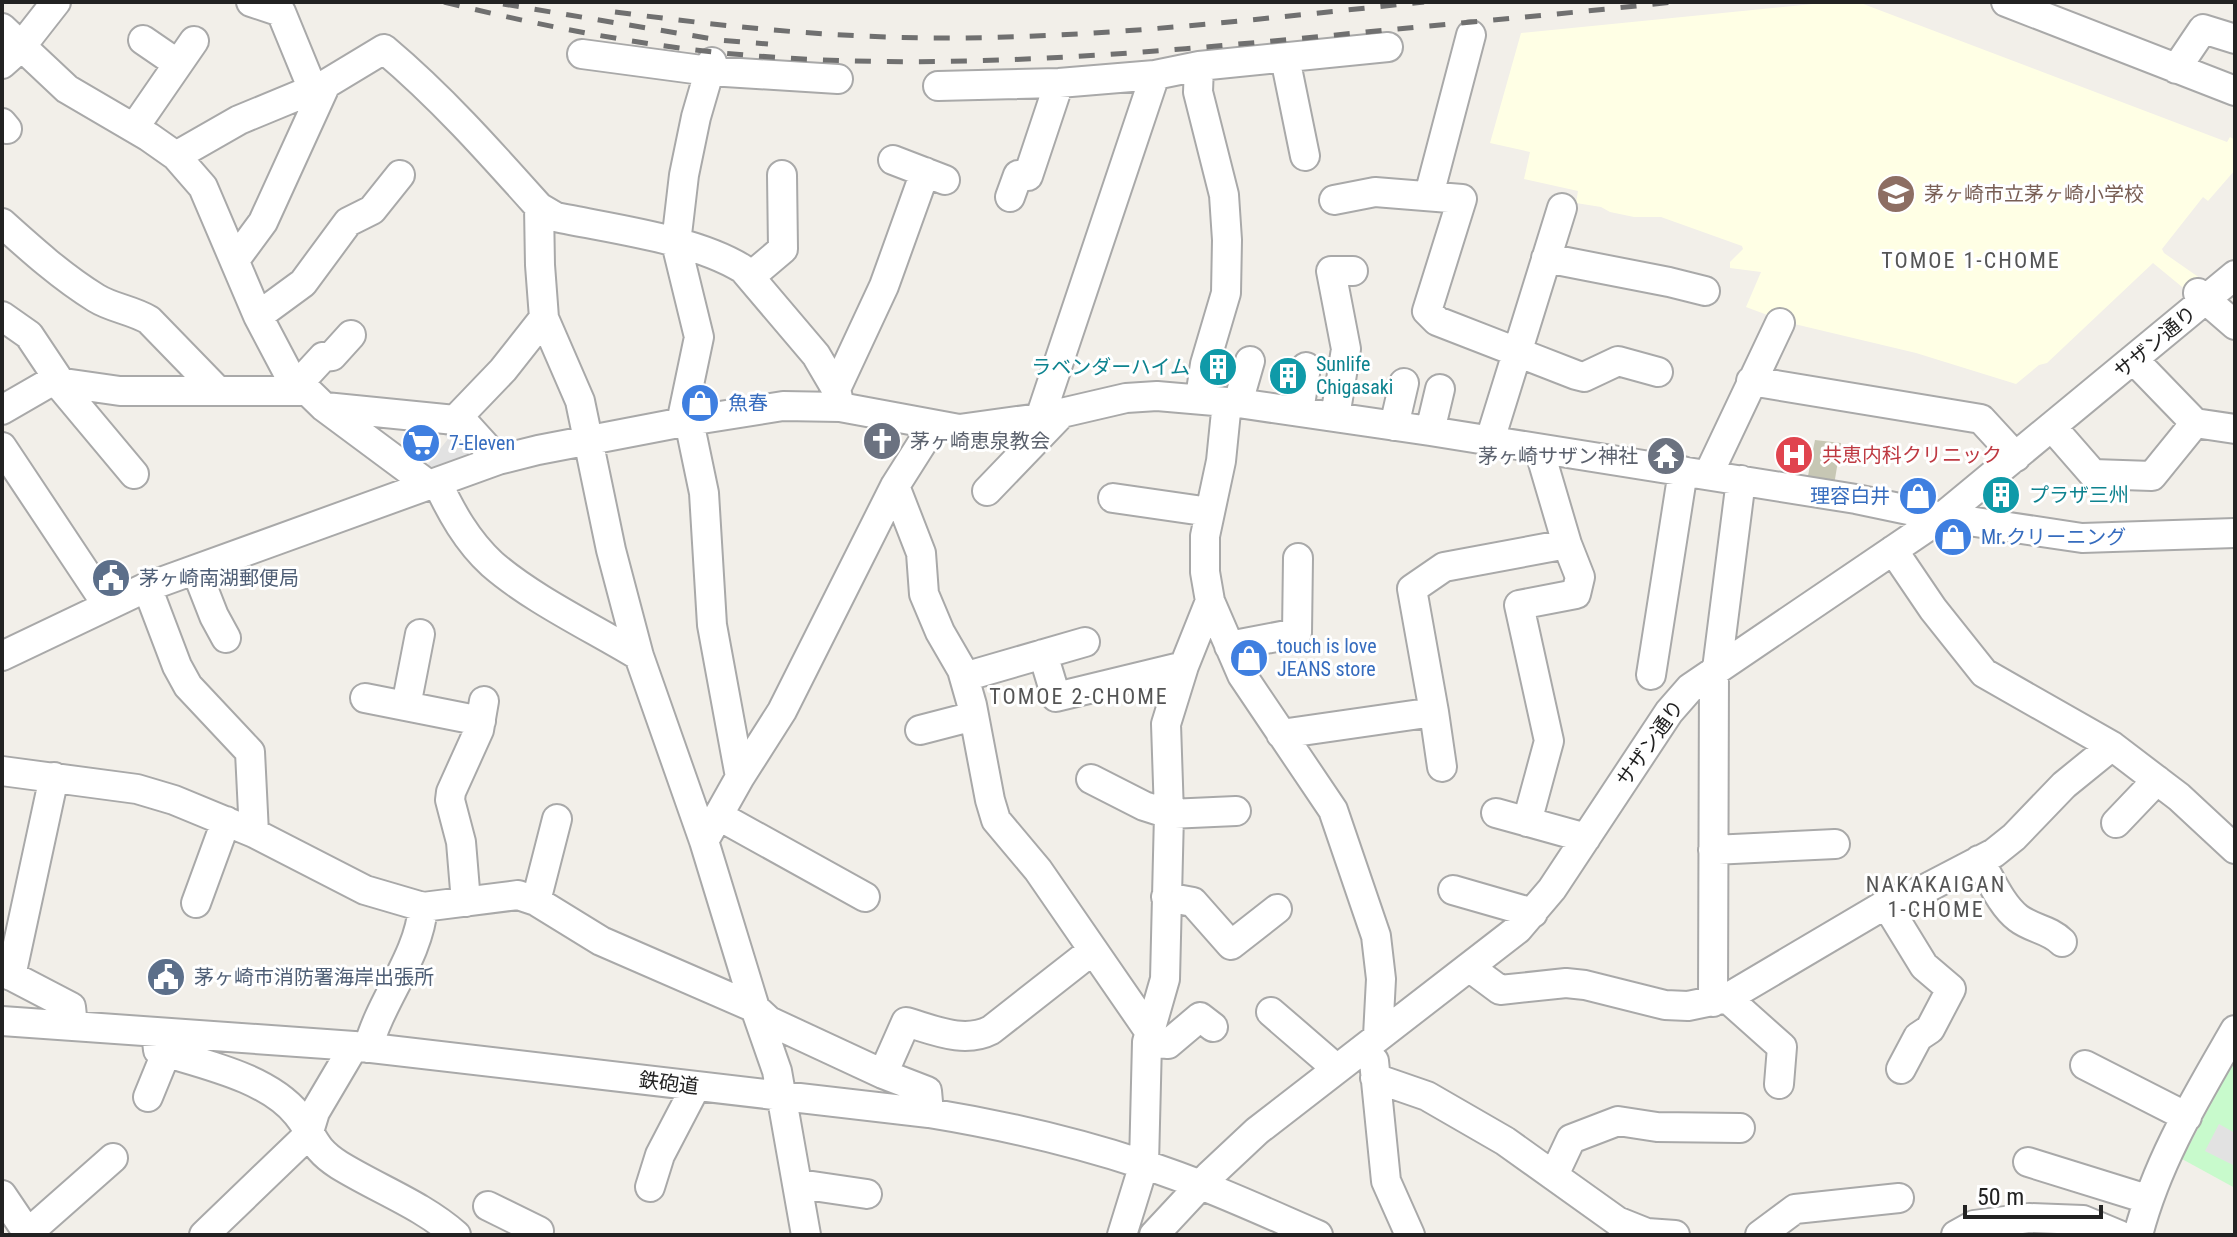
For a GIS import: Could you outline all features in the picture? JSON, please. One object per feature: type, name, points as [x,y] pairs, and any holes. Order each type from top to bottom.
[{"type":"street","points":[[56,2],[8,47],[67,89],[176,156],[203,187],[258,316],[287,371],[310,394],[433,483],[453,516],[492,564],[522,586],[639,656]]},
{"type":"street","points":[[251,2],[281,12],[320,87]]},
{"type":"street","points":[[2006,2],[2235,91]]},
{"type":"street","points":[[2176,69],[2203,29],[2235,39]]},
{"type":"street","points":[[1429,195],[1471,35]]},
{"type":"street","points":[[143,40],[178,64]]},
{"type":"street","points":[[134,128],[194,41]]},
{"type":"street","points":[[938,86],[1059,83],[1155,75],[1199,66],[1388,47]]},
{"type":"street","points":[[176,156],[239,120],[320,87],[384,49],[459,116],[539,207],[556,217],[676,243],[732,262],[750,277],[816,355],[838,398]]},
{"type":"street","points":[[582,54],[838,79]]},
{"type":"street","points":[[1285,58],[1305,156]]},
{"type":"street","points":[[1199,66],[1198,92],[1224,195],[1227,240],[1226,293],[1205,364],[1222,401],[1221,461],[1205,536],[1205,572],[1210,601],[1242,675],[1333,810],[1376,936],[1381,979],[1375,1078],[1386,1181],[1410,1235]]},
{"type":"street","points":[[710,67],[693,131],[676,243],[699,337],[685,422],[704,493],[712,625],[740,777]]},
{"type":"street","points":[[987,491],[1051,416],[1155,75]]},
{"type":"street","points":[[1010,197],[1018,175],[1028,176],[1059,83]]},
{"type":"street","points":[[235,260],[263,222],[320,87]]},
{"type":"street","points":[[838,398],[884,286],[935,176],[893,160]]},
{"type":"street","points":[[258,316],[303,283],[348,222],[372,210],[401,175]]},
{"type":"street","points":[[750,277],[783,249],[776,189]]},
{"type":"street","points":[[1334,200],[1375,192],[1462,199],[1427,311],[1437,321],[1584,377],[1618,361],[1658,372]]},
{"type":"street","points":[[539,207],[544,318],[580,401],[611,550],[639,656],[704,841],[777,1071],[806,1235]]},
{"type":"street","points":[[1490,440],[1562,208]]},
{"type":"street","points":[[2,223],[40,257],[99,300],[149,320],[218,391]]},
{"type":"street","points":[[1546,258],[1705,291]]},
{"type":"street","points":[[1331,271],[1346,349],[1335,417]]},
{"type":"street","name":"サザン通り","points":[[1154,1235],[1257,1131],[1518,929],[1552,889],[1669,712],[1690,688],[1942,517],[2134,360],[2202,296],[2235,275]]},
{"type":"street","points":[[2202,296],[2235,325]]},
{"type":"street","points":[[2,316],[29,335],[57,377],[57,382],[134,474]]},
{"type":"street","points":[[2,410],[47,384],[57,382],[120,391],[310,394],[455,420],[503,370],[544,318]]},
{"type":"street","points":[[1651,675],[1696,473],[1751,381],[1780,323]]},
{"type":"street","points":[[310,394],[323,357],[332,356],[351,335]]},
{"type":"street","points":[[2134,360],[2195,423],[2235,429]]},
{"type":"street","points":[[1222,401],[1250,361]]},
{"type":"street","points":[[1299,411],[1306,367]]},
{"type":"street","points":[[1751,381],[1981,419],[2016,457]]},
{"type":"street","points":[[1394,426],[1404,383]]},
{"type":"street","points":[[1430,431],[1440,389]]},
{"type":"street","points":[[2,656],[147,587],[498,460],[685,422],[838,398],[933,426],[959,429],[1051,416],[1126,398],[1222,401],[1490,440],[2082,538],[2232,531]]},
{"type":"street","points":[[459,417],[498,460]]},
{"type":"street","points":[[2052,427],[2093,474],[2152,476],[2195,423]]},
{"type":"street","points":[[704,841],[801,676],[895,486],[933,426]]},
{"type":"street","points":[[2,447],[107,605]]},
{"type":"street","points":[[1527,822],[1549,741],[1519,605],[1576,594],[1580,577],[1539,449]]},
{"type":"street","points":[[1720,1000],[1713,850],[1716,670],[1741,480]]},
{"type":"street","points":[[895,486],[921,553],[924,594],[964,677],[996,820],[1038,870],[1148,1037],[1168,1044],[1200,1017],[1213,1027]]},
{"type":"street","points":[[1113,498],[1210,512]]},
{"type":"street","points":[[1442,767],[1412,589],[1444,567],[1567,544]]},
{"type":"street","points":[[1893,550],[1933,609],[1984,673],[2112,746],[2157,780],[2235,849]]},
{"type":"street","points":[[1229,646],[1297,633],[1298,558]]},
{"type":"street","points":[[196,570],[226,638]]},
{"type":"street","points":[[147,587],[177,666],[188,686],[250,752],[254,833]]},
{"type":"street","points":[[1122,1235],[1144,1164],[1148,1037],[1165,979],[1169,814],[1166,724],[1184,666],[1210,601]]},
{"type":"street","points":[[406,706],[420,634]]},
{"type":"street","points":[[964,677],[1085,642]]},
{"type":"street","points":[[1043,654],[1047,699],[1184,666]]},
{"type":"street","points":[[365,698],[406,706],[482,711],[450,800],[461,842],[466,902]]},
{"type":"street","points":[[920,730],[973,710]]},
{"type":"street","points":[[1281,734],[1434,712]]},
{"type":"street","points":[[1469,967],[1500,990],[1566,983],[1665,1005],[1688,1006],[1720,1000],[1886,904],[1913,894],[1979,860],[2014,837],[2064,785],[2112,746]]},
{"type":"street","points":[[2,771],[137,789],[254,833],[365,890],[423,907],[518,895],[536,901],[601,941],[755,1008],[769,1021],[927,1091],[929,1113]]},
{"type":"street","points":[[54,777],[6,974],[71,1007],[73,1026]]},
{"type":"street","points":[[1091,779],[1144,806],[1169,814],[1236,811]]},
{"type":"street","points":[[2116,823],[2157,780]]},
{"type":"street","points":[[1496,813],[1586,838]]},
{"type":"street","points":[[719,816],[865,897]]},
{"type":"street","points":[[536,901],[557,819]]},
{"type":"street","points":[[196,903],[226,821]]},
{"type":"street","points":[[1713,850],[1835,844]]},
{"type":"street","points":[[1979,860],[2007,906],[2019,919],[2052,932],[2062,942]]},
{"type":"street","points":[[1453,890],[1533,913]]},
{"type":"street","points":[[1166,897],[1193,902],[1231,945],[1277,909]]},
{"type":"street","points":[[1886,904],[1924,966],[1951,989],[1930,1029],[1918,1037],[1901,1069]]},
{"type":"street","points":[[205,1235],[308,1135],[315,1112],[375,1022],[421,930],[423,907]]},
{"type":"street","points":[[883,1074],[906,1022],[957,1036],[978,1037],[1093,950]]},
{"type":"street","points":[[1720,1000],[1782,1047],[1779,1084]]},
{"type":"street","points":[[1271,1012],[1337,1069]]},
{"type":"street","name":"鉄砲道","points":[[2,1021],[73,1026],[161,1042],[361,1047],[929,1113],[1011,1127],[1144,1164],[1201,1185],[1266,1225],[1318,1235]]},
{"type":"street","points":[[2138,1235],[2147,1199],[2235,1030]]},
{"type":"street","points":[[147,1097],[161,1042],[267,1087],[297,1114],[319,1151],[340,1166],[439,1220],[456,1235]]},
{"type":"street","points":[[2085,1065],[2187,1117]]},
{"type":"street","points":[[1375,1078],[1427,1096],[1505,1141],[1617,1221],[1647,1233],[1675,1235]]},
{"type":"street","points":[[650,1188],[660,1155],[696,1086]]},
{"type":"street","points":[[1554,1175],[1571,1139],[1618,1121],[1657,1127],[1740,1128]]},
{"type":"street","points":[[2,1195],[28,1234],[113,1158]]},
{"type":"street","points":[[2028,1162],[2147,1199]]},
{"type":"street","points":[[799,1184],[867,1194]]},
{"type":"street","points":[[1760,1235],[1795,1209],[1899,1198]]},
{"type":"street","points":[[488,1206],[523,1229]]},
{"type":"street","points":[[1956,1235],[1974,1225],[2029,1218],[2083,1220],[2119,1235]]},
{"type":"shaded area","name":"茅ヶ崎市立茅ヶ崎小学校","points":[[1858,2],[2227,142],[2230,137],[2235,140],[2235,170],[2208,201],[2203,197],[2162,249],[2207,283],[2187,291],[2153,263],[2047,363],[2039,365],[2016,384],[1916,353],[1786,322],[1746,307],[1761,272],[1730,268],[1730,262],[1743,249],[1742,246],[1661,217],[1634,217],[1576,203],[1578,191],[1524,179],[1530,152],[1490,143],[1521,33]]},
{"type":"shaded area","points":[[449,424],[489,460],[420,474],[448,439],[441,431]]},
{"type":"shaded area","points":[[1815,440],[1841,443],[1833,491],[1806,486]]},
{"type":"shaded area","points":[[2219,1124],[2235,1133],[2235,1166],[2205,1151]]},
{"type":"green space","points":[[2235,1058],[2235,1188],[2182,1159]]},
{"type":"railway","points":[[444,2],[578,32],[646,43],[713,52],[864,61],[1090,56],[1674,2]]},
{"type":"railway","points":[[615,12],[785,31],[954,38],[1021,37],[1223,23],[1424,2]]},
{"type":"railway","points":[[503,4],[719,40],[768,44]]},
{"type":"place","name":"茅ヶ崎市立茅ヶ崎小学校","points":[[1896,194]]},
{"type":"place","name":"ラベンダーハイム","points":[[1218,367]]},
{"type":"place","name":"Sunlife Chigasaki","points":[[1288,376]]},
{"type":"place","name":"魚春","points":[[700,403]]},
{"type":"place","name":"茅ヶ崎恵泉教会","points":[[882,441]]},
{"type":"place","name":"7-Eleven","points":[[421,443]]},
{"type":"place","name":"共恵内科クリニック","points":[[1794,455]]},
{"type":"place","name":"茅ヶ崎サザン神社","points":[[1666,456]]},
{"type":"place","name":"プラザ三州","points":[[2001,495]]},
{"type":"place","name":"理容白井","points":[[1918,496]]},
{"type":"place","name":"Mr.クリーニング","points":[[1953,537]]},
{"type":"place","name":"茅ヶ崎南湖郵便局","points":[[111,578]]},
{"type":"place","name":"touch is love JEANS store","points":[[1249,658]]},
{"type":"place","name":"茅ヶ崎市消防署海岸出張所","points":[[166,977]]},
{"type":"district","name":"TOMOE 1-CHOME","points":[[1971,260]]},
{"type":"district","name":"TOMOE 2-CHOME","points":[[1079,696]]},
{"type":"district","name":"NAKAKAIGAN 1-CHOME","points":[[1936,896]]}]
